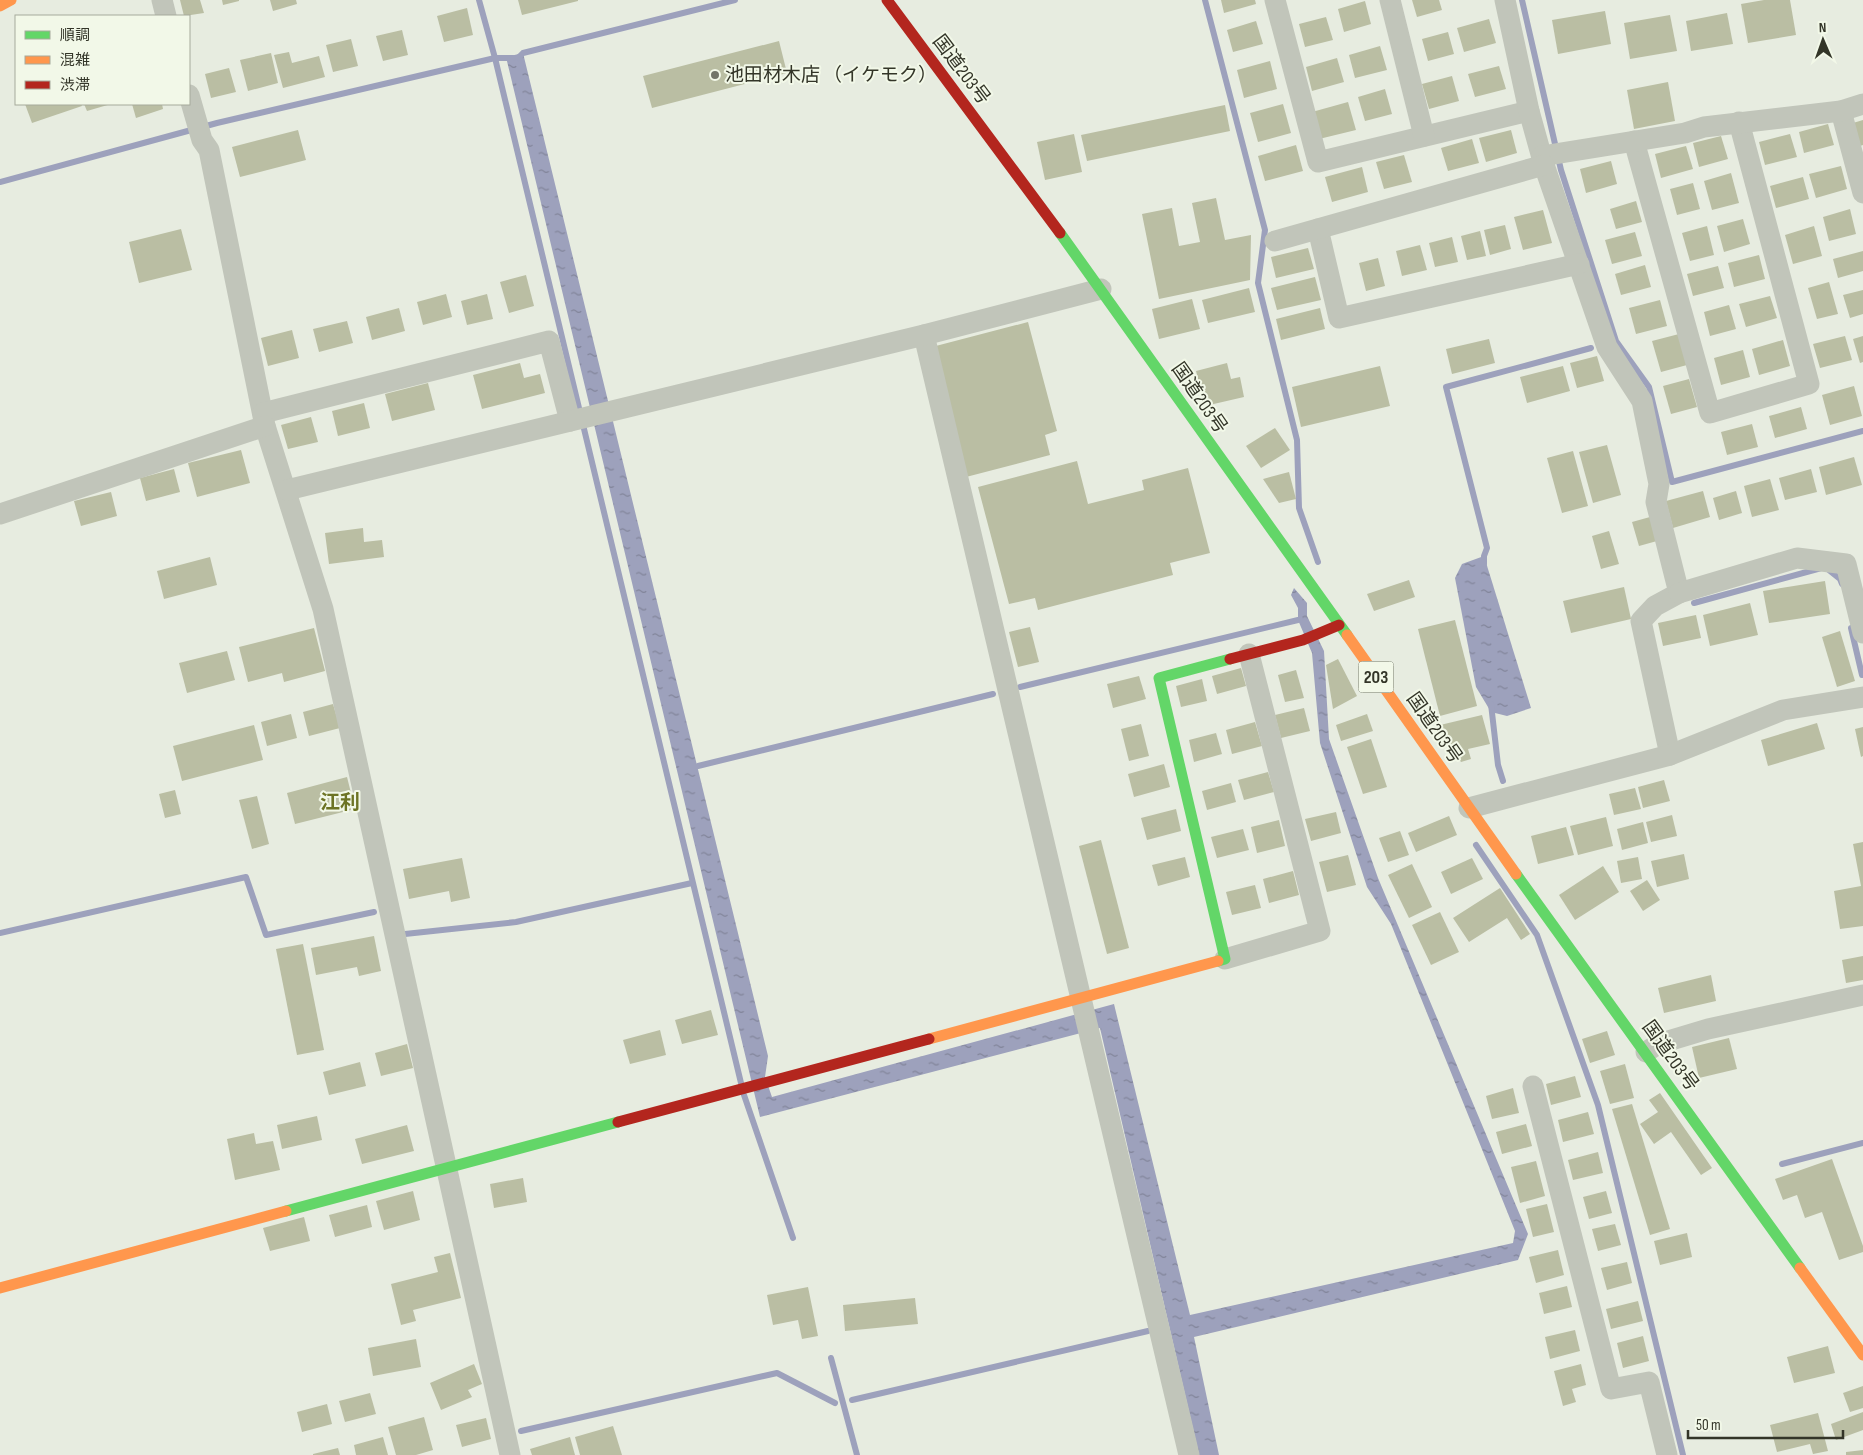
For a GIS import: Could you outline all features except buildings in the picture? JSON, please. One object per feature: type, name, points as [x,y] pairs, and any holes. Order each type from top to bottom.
[{"type":"main road","points":[[0,6],[11,0]]},
{"type":"main road","name":"国道203号","points":[[887,0],[1101,289],[1469,808],[1863,1355]]},
{"type":"main road","points":[[0,1288],[1225,959],[1158,678],[1303,640],[1339,625]]},
{"type":"street","points":[[162,0],[166,15]]},
{"type":"street","points":[[1275,0],[1318,162],[1529,111]]},
{"type":"street","points":[[1390,0],[1424,136]]},
{"type":"street","points":[[1505,0],[1529,111],[1543,160],[1607,347],[1642,401],[1659,484],[1656,502],[1679,592]]},
{"type":"street","points":[[190,98],[202,140],[210,150],[264,420],[323,609],[510,1455]]},
{"type":"street","points":[[1275,241],[1566,152],[1739,122],[1841,111],[1863,104]]},
{"type":"street","points":[[1841,111],[1863,193]]},
{"type":"street","points":[[1634,141],[1710,413],[1809,384],[1739,122]]},
{"type":"street","points":[[1318,229],[1339,318],[1579,264]]},
{"type":"street","points":[[287,490],[924,335],[1101,289]]},
{"type":"street","points":[[924,335],[1189,1455]]},
{"type":"street","points":[[0,514],[264,420],[549,341],[570,421]]},
{"type":"street","points":[[1670,755],[1641,621],[1655,606],[1679,592],[1797,558],[1846,564],[1863,633]]},
{"type":"street","points":[[1225,959],[1320,931],[1249,654]]},
{"type":"street","points":[[1469,808],[1670,755],[1783,710],[1863,697]]},
{"type":"street","points":[[1646,1052],[1658,1044],[1708,1029],[1863,995]]},
{"type":"street","points":[[1533,1086],[1611,1389],[1649,1382],[1666,1455]]},
{"type":"water","points":[[523,53],[768,1056],[765,1077],[772,1097],[1114,1004],[1190,1315],[1513,1243],[1515,1231],[1391,924],[1367,887],[1320,743],[1312,653],[1298,620],[1298,608],[1291,595],[1294,588],[1307,603],[1307,616],[1324,651],[1329,739],[1378,878],[1528,1234],[1518,1260],[1194,1337],[1219,1455],[1199,1455],[1100,1028],[760,1117],[506,57]]},
{"type":"water","points":[[1484,556],[1531,708],[1507,716],[1491,712],[1476,687],[1455,578],[1462,564]]},
{"type":"waterway","points":[[479,0],[495,58],[741,1083]]},
{"type":"waterway","points":[[518,58],[523,53],[735,0]]},
{"type":"waterway","points":[[1205,0],[1265,230],[1258,283],[1297,440],[1299,508],[1318,562]]},
{"type":"waterway","points":[[1522,0],[1561,170],[1616,341],[1649,387],[1672,482],[1863,431]]},
{"type":"waterway","points":[[0,182],[217,123],[495,58],[513,58]]},
{"type":"waterway","points":[[1484,564],[1487,548],[1446,387],[1591,348]]},
{"type":"waterway","points":[[1694,603],[1825,567],[1840,579],[1842,584]]},
{"type":"waterway","points":[[1020,687],[1298,620]]},
{"type":"waterway","points":[[1851,628],[1862,675]]},
{"type":"waterway","points":[[698,766],[993,694]]},
{"type":"waterway","points":[[1491,704],[1498,765],[1503,781]]},
{"type":"waterway","points":[[1476,845],[1537,935],[1598,1105],[1683,1455]]},
{"type":"waterway","points":[[0,933],[246,877],[266,935],[374,912]]},
{"type":"waterway","points":[[405,934],[516,922],[692,883]]},
{"type":"waterway","points":[[744,1095],[793,1238]]},
{"type":"waterway","points":[[1782,1164],[1863,1143]]},
{"type":"waterway","points":[[852,1400],[1148,1331]]},
{"type":"waterway","points":[[831,1358],[857,1455]]},
{"type":"waterway","points":[[521,1431],[777,1373],[835,1403]]},
{"type":"traffic: fast","points":[[1060,233],[1347,635]]},
{"type":"traffic: fast","points":[[1218,961],[1225,959],[1159,678],[1230,659]]},
{"type":"traffic: fast","points":[[1516,874],[1800,1268]]},
{"type":"traffic: fast","points":[[286,1211],[618,1122]]},
{"type":"traffic: slow","points":[[0,6],[11,0]]},
{"type":"traffic: slow","points":[[1347,635],[1516,874]]},
{"type":"traffic: slow","points":[[929,1039],[1218,961]]},
{"type":"traffic: slow","points":[[0,1288],[286,1211]]},
{"type":"traffic: slow","points":[[1800,1268],[1863,1355]]},
{"type":"traffic: jam","points":[[887,0],[1060,233]]},
{"type":"traffic: jam","points":[[1230,659],[1303,640],[1339,625]]},
{"type":"traffic: jam","points":[[618,1122],[929,1039]]},
{"type":"place","name":"池田材木店 （イケモク）","points":[[715,75]]},
{"type":"district","name":"江利","points":[[340,803]]}]
